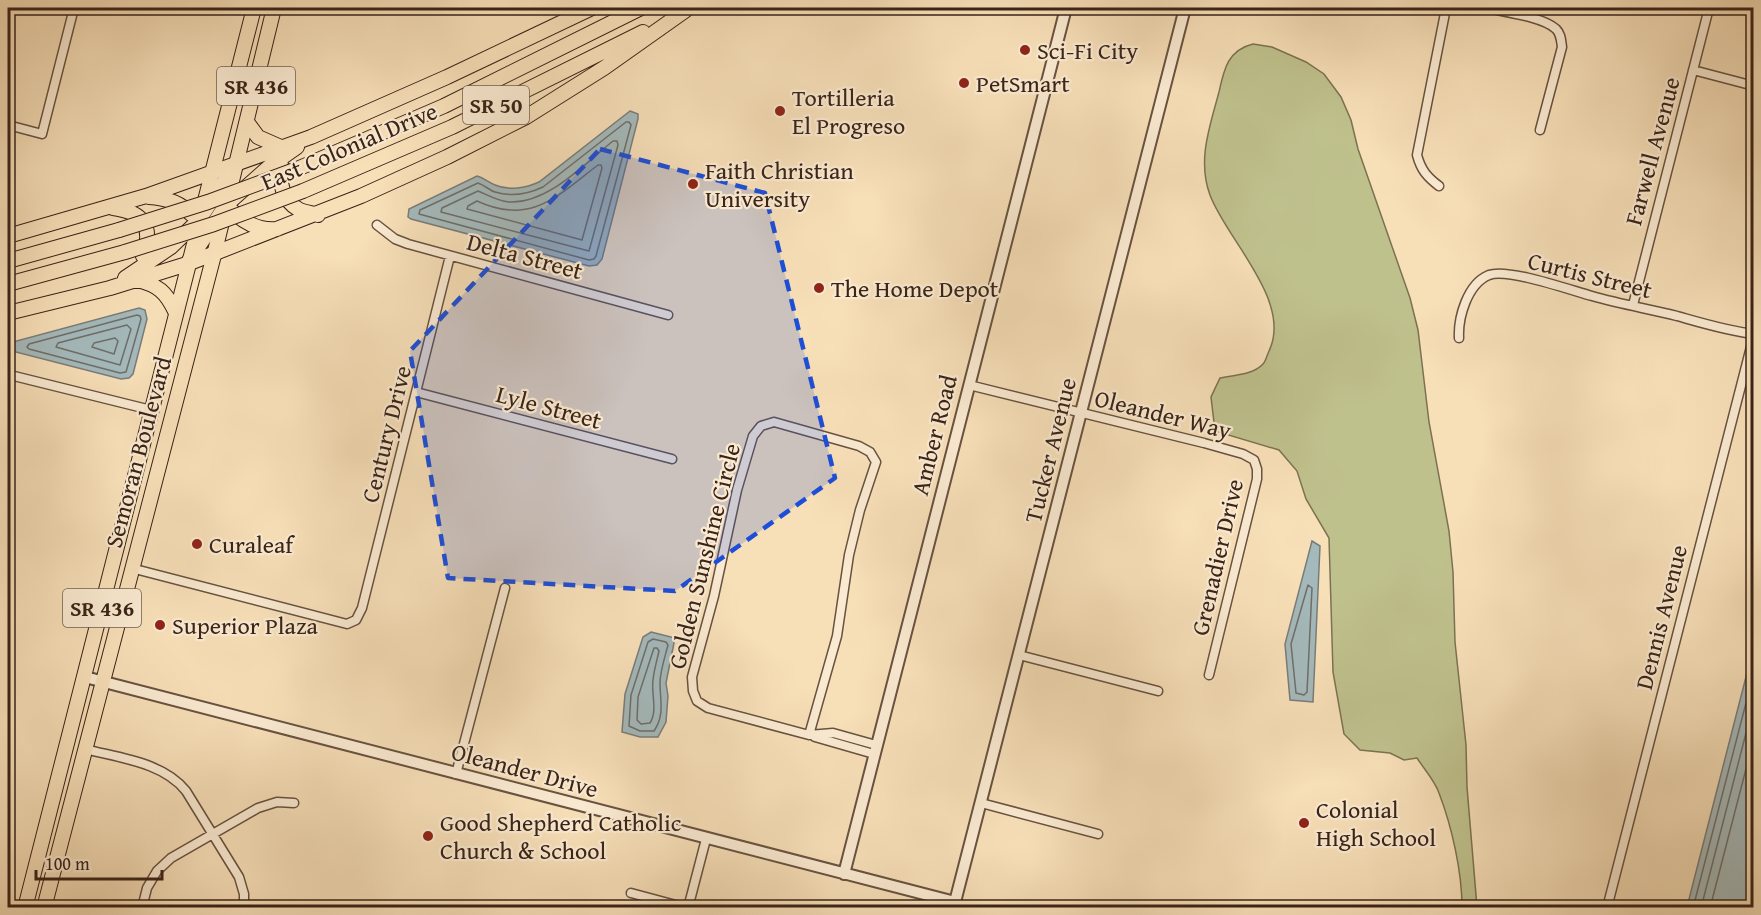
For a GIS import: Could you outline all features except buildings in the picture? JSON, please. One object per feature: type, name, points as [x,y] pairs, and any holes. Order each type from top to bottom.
[{"type":"main road","name":"Semoran Boulevard","points":[[25,908],[85,677],[175,311],[254,8]]},
{"type":"main road","name":"Semoran Boulevard","points":[[44,908],[214,255],[274,8]]},
{"type":"main road","points":[[8,236],[110,208],[236,164],[283,152],[592,8]]},
{"type":"main road","name":"East Colonial Drive","points":[[8,261],[120,230],[208,202],[297,169],[444,106],[641,8]]},
{"type":"main road","points":[[134,276],[188,264],[214,255],[318,215],[411,174],[526,117],[604,68],[688,9]]},
{"type":"main road","name":"East Colonial Drive","points":[[8,284],[125,252],[214,224],[303,191],[443,132],[688,9]]},
{"type":"main road","points":[[247,122],[258,137],[283,152]]},
{"type":"main road","points":[[283,152],[280,179],[283,191],[298,210],[318,215]]},
{"type":"main road","points":[[188,264],[226,205],[283,152]]},
{"type":"main road","points":[[8,313],[110,288],[134,276],[171,247],[198,221],[236,164]]},
{"type":"main road","points":[[210,174],[226,205],[246,223],[259,228],[285,228]]},
{"type":"main road","points":[[146,196],[174,201],[187,210],[198,221],[214,255]]},
{"type":"main road","points":[[110,208],[127,210],[135,214],[144,222],[148,232],[145,252],[134,276]]},
{"type":"main road","points":[[134,276],[160,288],[170,299],[175,311]]},
{"type":"street","points":[[8,125],[42,134],[74,8]]},
{"type":"street","name":"Amber Road","points":[[844,873],[1066,8]]},
{"type":"street","name":"Tucker Avenue","points":[[955,902],[1185,8]]},
{"type":"street","points":[[1439,186],[1426,177],[1417,155],[1446,8]]},
{"type":"street","points":[[1486,8],[1543,22],[1555,28],[1561,36],[1562,47],[1540,130]]},
{"type":"street","name":"Farwell Avenue","points":[[1633,305],[1710,8]]},
{"type":"street","points":[[1694,70],[1754,86]]},
{"type":"street","name":"Delta Street","points":[[377,225],[395,239],[668,315]]},
{"type":"street","name":"Century Drive","points":[[131,568],[347,624],[356,620],[362,608],[450,256]]},
{"type":"street","name":"Curtis Street","points":[[1459,338],[1458,327],[1465,301],[1488,275],[1499,274],[1528,278],[1754,335]]},
{"type":"street","name":"Dennis Avenue","points":[[1606,908],[1754,335]]},
{"type":"street","points":[[14,376],[151,410]]},
{"type":"street","name":"Oleander Way","points":[[969,385],[1243,454]]},
{"type":"street","name":"Lyle Street","points":[[416,392],[672,459]]},
{"type":"street","name":"Golden Sunshine Circle","points":[[809,735],[837,636],[849,555],[857,521],[876,462],[870,452],[859,446],[774,422],[761,426],[753,435],[735,500],[708,623],[692,677],[693,691],[697,701],[708,708],[809,735],[875,749]]},
{"type":"street","name":"Grenadier Drive","points":[[1209,675],[1257,479],[1254,460],[1243,454]]},
{"type":"street","points":[[456,774],[505,588]]},
{"type":"street","points":[[1020,655],[1158,691]]},
{"type":"street","name":"Oleander Drive","points":[[85,677],[955,902]]},
{"type":"street","points":[[85,749],[162,770],[177,779],[186,790],[238,877],[244,894],[244,908]]},
{"type":"street","points":[[142,908],[147,888],[157,871],[171,858],[258,808],[277,802],[294,803]]},
{"type":"street","points":[[981,803],[1098,834]]},
{"type":"street","points":[[631,893],[688,908],[706,839]]},
{"type":"highlighted area","points":[[600,149],[765,193],[835,478],[675,591],[448,578],[410,351]]},
{"type":"green space","points":[[1253,44],[1272,47],[1306,62],[1324,74],[1341,97],[1351,120],[1358,149],[1410,298],[1418,330],[1429,422],[1449,531],[1455,642],[1466,745],[1467,787],[1477,907],[1462,907],[1458,865],[1448,820],[1437,789],[1417,758],[1404,760],[1390,753],[1360,750],[1344,734],[1333,672],[1329,538],[1306,499],[1297,471],[1279,450],[1215,431],[1211,397],[1220,378],[1243,374],[1259,368],[1266,360],[1274,332],[1272,312],[1265,291],[1218,212],[1206,182],[1205,169],[1206,143],[1225,68],[1238,51]]},
{"type":"water","points":[[630,111],[638,114],[638,119],[602,259],[597,265],[589,266],[408,217],[409,209],[477,176],[506,188],[529,186],[539,182]]},
{"type":"water","points":[[139,308],[145,310],[147,319],[133,374],[129,378],[121,379],[8,350],[9,343]]},
{"type":"water","points":[[1312,541],[1320,546],[1313,702],[1290,700],[1285,644]]},
{"type":"water","points":[[651,632],[675,638],[666,683],[668,696],[666,722],[658,737],[640,737],[622,732],[625,694],[643,637]]},
{"type":"water","points":[[1753,660],[1753,907],[1687,907],[1748,669]]},
{"type":"place","name":"Sci-Fi City","points":[[1025,50]]},
{"type":"place","name":"PetSmart","points":[[964,83]]},
{"type":"place","name":"Tortilleria El Progreso","points":[[780,111]]},
{"type":"place","name":"Faith Christian University","points":[[693,184]]},
{"type":"place","name":"The Home Depot","points":[[819,288]]},
{"type":"place","name":"Curaleaf","points":[[197,544]]},
{"type":"place","name":"Superior Plaza","points":[[160,625]]},
{"type":"place","name":"Colonial High School","points":[[1304,823]]},
{"type":"place","name":"Good Shepherd Catholic Church & School","points":[[428,836]]}]
